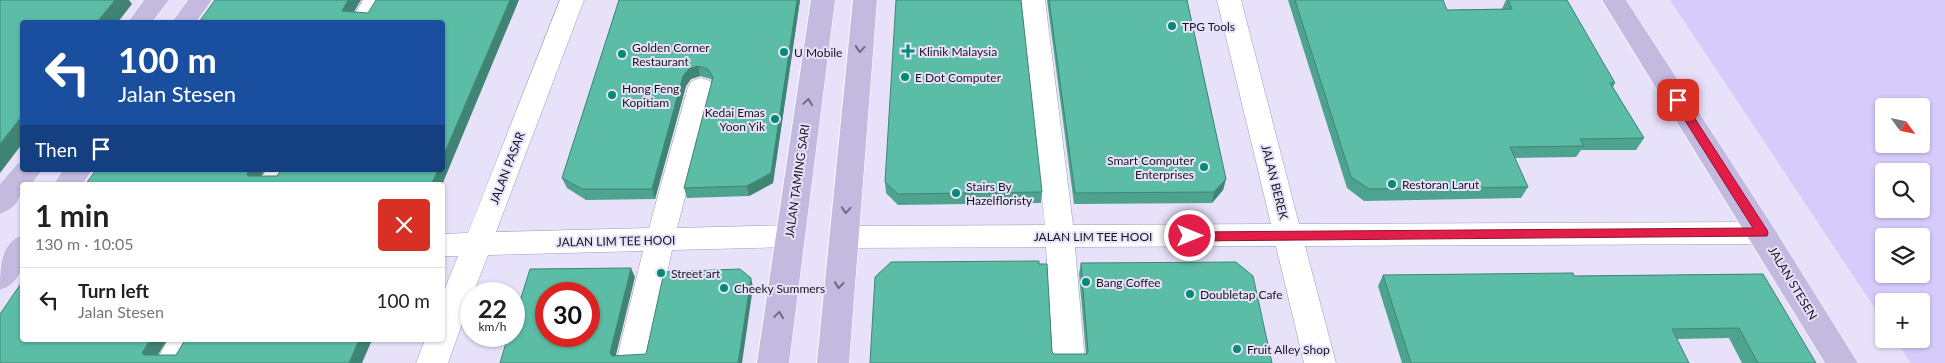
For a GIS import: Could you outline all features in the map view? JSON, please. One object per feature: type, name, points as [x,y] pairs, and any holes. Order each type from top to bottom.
[{"type":"main road","points":[[142,20],[157,0]]},
{"type":"main road","points":[[185,20],[200,0]]},
{"type":"main road","name":"JALAN TAMING SARI","points":[[773,363],[822,0]]},
{"type":"main road","points":[[833,363],[865,0]]},
{"type":"main road","name":"JALAN STESEN","points":[[1614,0],[1842,363]]},
{"type":"main road","points":[[0,203],[26,172]]},
{"type":"main road","points":[[0,278],[20,253]]},
{"type":"street","points":[[363,20],[375,0]]},
{"type":"street","name":"JALAN PASAR","points":[[445,328],[572,0]]},
{"type":"street","points":[[1033,0],[1060,235],[1069,363]]},
{"type":"street","name":"JALAN BEREK","points":[[1229,0],[1320,363]]},
{"type":"street","points":[[632,363],[660,240],[701,86]]},
{"type":"street","name":"JALAN LIM TEE HOOI","points":[[844,237],[1060,235],[1227,237],[1288,235],[1762,233]]},
{"type":"street","name":"JALAN LIM TEE HOOI","points":[[445,245],[790,236]]},
{"type":"street","points":[[171,363],[183,342]]},
{"type":"street","points":[[432,363],[440,342]]},
{"type":"shaded area","points":[[1670,0],[1945,0],[1945,363],[1911,363],[1901,348],[1930,348],[1930,293],[1875,293],[1875,308]]},
{"type":"building","points":[[0,0],[115,0],[99,20],[20,20],[20,119],[0,144]]},
{"type":"building","points":[[215,0],[348,0],[342,11],[368,13],[376,0],[510,0],[445,152],[445,20],[200,20]]},
{"type":"building","points":[[619,0],[797,0],[771,173],[747,186],[684,188],[713,77],[708,69],[698,66],[689,69],[683,76],[652,189],[582,189],[562,178]]},
{"type":"building","points":[[896,0],[1021,0],[1042,192],[898,194],[885,182]]},
{"type":"building","points":[[1049,0],[1187,0],[1226,179],[1214,192],[1075,193]]},
{"type":"building","points":[[1295,0],[1443,0],[1447,10],[1512,9],[1508,0],[1567,0],[1615,83],[1610,83],[1644,138],[1580,139],[1584,146],[1510,147],[1528,187],[1369,189],[1351,177]]},
{"type":"building","points":[[95,172],[248,172],[248,176],[277,176],[280,172],[437,172],[432,182],[87,182]]},
{"type":"building","points":[[1039,261],[1039,264],[1047,264],[1052,352],[1054,354],[1087,354],[1088,352],[1081,263],[1236,262],[1253,276],[1272,363],[870,363],[875,277],[891,262]]},
{"type":"building","points":[[631,268],[610,353],[612,356],[646,354],[664,272],[740,269],[751,278],[738,363],[500,363],[505,347],[525,347],[525,285],[530,269]]},
{"type":"building","points":[[1573,273],[1574,276],[1763,274],[1816,363],[1758,363],[1739,328],[1672,329],[1689,363],[1411,363],[1383,275]]},
{"type":"building","points":[[20,285],[20,342],[149,342],[142,353],[144,355],[176,355],[184,342],[358,342],[349,363],[0,363],[0,314]]},
{"type":"place","name":"TPG Tools","points":[[1172,26]]},
{"type":"place","name":"Klinik Malaysia","points":[[908,51]]},
{"type":"place","name":"U Mobile","points":[[784,52]]},
{"type":"place","name":"Golden Corner Restaurant","points":[[622,54]]},
{"type":"place","name":"E Dot Computer","points":[[905,77]]},
{"type":"place","name":"Hong Feng Kopitiam","points":[[612,95]]},
{"type":"place","name":"Kedai Emas Yoon Yik","points":[[775,119]]},
{"type":"place","name":"Smart Computer Enterprises","points":[[1204,167]]},
{"type":"place","name":"Restoran Larut","points":[[1392,184]]},
{"type":"place","name":"Stairs By Hazelfloristy","points":[[956,193]]},
{"type":"place","name":"Street art","points":[[661,273]]},
{"type":"place","name":"Bang Coffee","points":[[1086,282]]},
{"type":"place","name":"Cheeky Summers","points":[[724,288]]},
{"type":"place","name":"Doubletap Cafe","points":[[1190,294]]},
{"type":"place","name":"Fruit Alley Shop","points":[[1237,349]]},
{"type":"route","points":[[1190,236],[1762,233],[1678,100]]}]
